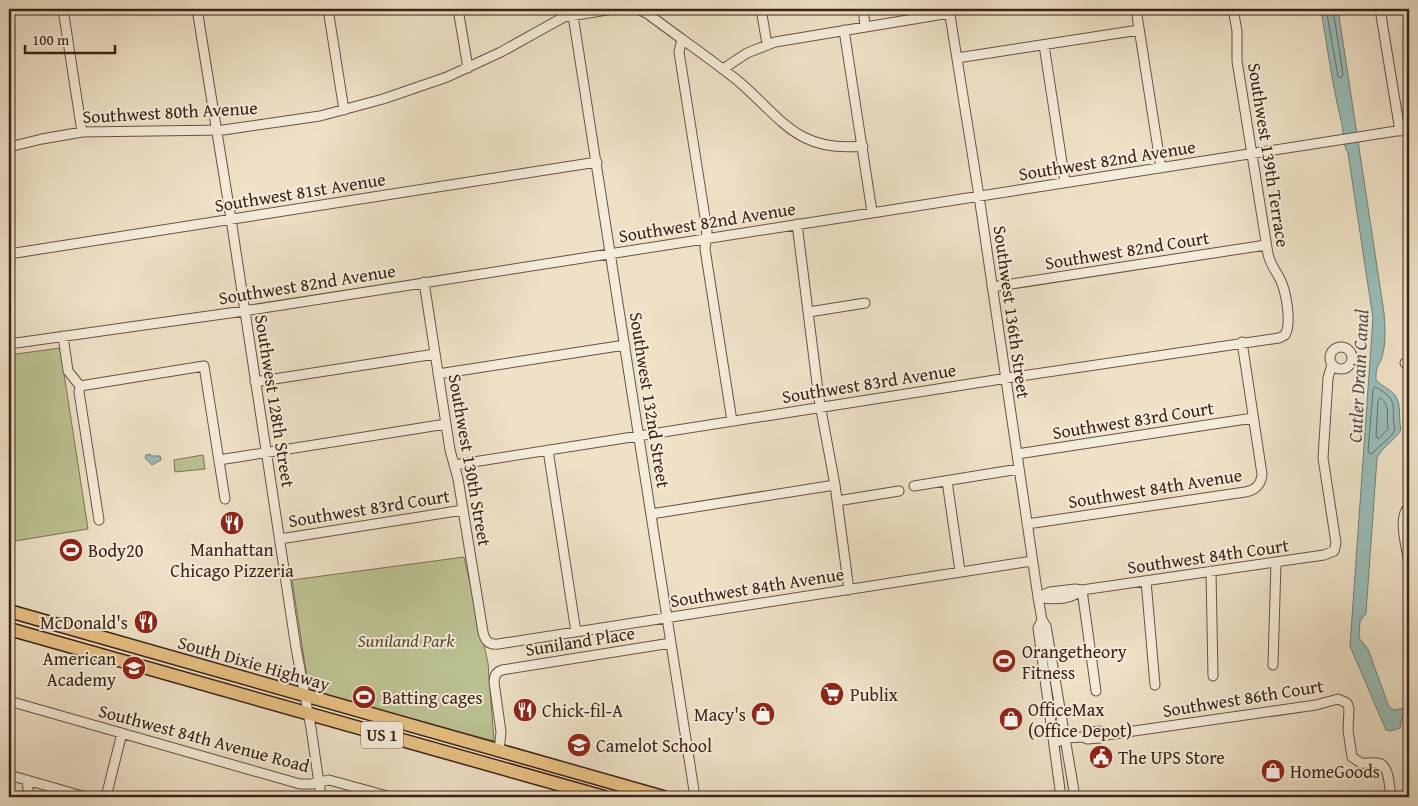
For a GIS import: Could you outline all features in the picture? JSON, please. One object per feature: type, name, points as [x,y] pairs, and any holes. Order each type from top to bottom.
[{"type":"highway","name":"South Dixie Highway","points":[[9,612],[662,797]]},
{"type":"highway","name":"South Dixie Highway","points":[[9,629],[495,768],[604,797]]},
{"type":"highway","points":[[168,674],[173,658]]},
{"type":"highway","points":[[495,768],[499,751]]},
{"type":"street","points":[[63,9],[82,132]]},
{"type":"street","name":"Southwest 128th Street","points":[[197,9],[296,648],[321,797]]},
{"type":"street","points":[[328,9],[344,110]]},
{"type":"street","points":[[458,9],[468,68]]},
{"type":"street","name":"Southwest 80th Avenue","points":[[9,147],[82,132],[216,130],[296,120],[344,110],[419,87],[468,68],[573,12],[612,9]]},
{"type":"street","points":[[761,9],[767,44]]},
{"type":"street","points":[[863,9],[865,26]]},
{"type":"street","points":[[1136,9],[1160,168]]},
{"type":"street","name":"Southwest 139th Terrace","points":[[1233,9],[1237,31],[1237,61],[1266,245],[1269,260],[1280,278],[1284,290],[1288,321],[1287,332]]},
{"type":"street","points":[[1380,9],[1404,130]]},
{"type":"street","points":[[642,10],[744,86],[779,120],[801,137],[827,145],[863,146]]},
{"type":"street","points":[[723,70],[740,57],[767,44],[950,11]]},
{"type":"street","name":"Southwest 136th Street","points":[[950,11],[1032,561],[1042,620],[1046,626],[1075,797]]},
{"type":"street","name":"Southwest 132nd Street","points":[[573,12],[695,797]]},
{"type":"street","points":[[844,30],[872,212]]},
{"type":"street","points":[[957,58],[1139,30]]},
{"type":"street","points":[[682,39],[680,52],[707,230],[705,249],[732,421]]},
{"type":"street","points":[[1044,45],[1065,182]]},
{"type":"street","name":"Southwest 82nd Avenue","points":[[9,344],[244,311],[1404,130]]},
{"type":"street","name":"Southwest 81st Avenue","points":[[9,254],[597,162]]},
{"type":"street","points":[[797,224],[821,407],[835,485],[849,590]]},
{"type":"street","name":"Southwest 82nd Court","points":[[992,287],[1266,245]]},
{"type":"street","name":"Southwest 130th Street","points":[[424,282],[450,450],[487,642]]},
{"type":"street","points":[[809,312],[865,303]]},
{"type":"street","name":"Southwest 83rd Avenue","points":[[454,464],[1006,378],[1278,338],[1287,332]]},
{"type":"street","points":[[66,336],[68,371],[80,386],[79,392],[99,520]]},
{"type":"street","points":[[1242,342],[1253,418]]},
{"type":"street","points":[[438,374],[625,346]]},
{"type":"street","points":[[255,382],[435,354]]},
{"type":"street","name":"Southwest 84th Court","points":[[1038,597],[1051,599],[1076,596],[1082,590],[1332,553],[1336,543],[1323,458],[1328,378],[1332,364]]},
{"type":"street","points":[[80,386],[204,366],[225,499]]},
{"type":"street","name":"Southwest 83rd Court","points":[[1017,454],[1253,418]]},
{"type":"street","name":"Southwest 84th Avenue","points":[[1027,524],[1245,492],[1258,487],[1262,474],[1253,418]]},
{"type":"street","points":[[219,460],[446,424]]},
{"type":"street","points":[[548,450],[576,632]]},
{"type":"street","points":[[914,486],[1019,469]]},
{"type":"street","points":[[946,481],[960,571]]},
{"type":"street","points":[[651,514],[835,485]]},
{"type":"street","points":[[837,501],[900,491]]},
{"type":"street","points":[[1407,509],[1403,523],[1409,563]]},
{"type":"street","name":"Southwest 83rd Court","points":[[280,539],[463,510]]},
{"type":"street","name":"Southwest 84th Avenue","points":[[487,642],[498,644],[1032,561]]},
{"type":"street","points":[[1273,665],[1276,562]]},
{"type":"street","points":[[1211,571],[1213,676]]},
{"type":"street","points":[[1146,581],[1154,684]]},
{"type":"street","points":[[1082,590],[1096,691]]},
{"type":"street","points":[[35,636],[40,620]]},
{"type":"street","name":"Southwest 136th Street","points":[[1042,620],[1038,628],[1061,797]]},
{"type":"street","name":"Suniland Place","points":[[499,751],[501,732],[494,682],[496,674],[502,670],[671,644]]},
{"type":"street","name":"Southwest 86th Court","points":[[1065,738],[1084,737],[1086,733],[1099,731],[1106,734],[1316,705],[1334,699],[1341,699],[1348,706],[1348,730],[1352,757],[1361,763],[1376,762],[1384,766],[1387,771],[1391,797]]},
{"type":"street","name":"Southwest 84th Avenue Road","points":[[9,701],[300,784],[319,783],[329,780],[391,797]]},
{"type":"street","points":[[106,797],[122,733]]},
{"type":"street","points":[[1055,742],[1065,738]]},
{"type":"street","points":[[9,775],[86,797]]},
{"type":"street","points":[[27,780],[29,797]]},
{"type":"green space","points":[[60,348],[88,529],[9,542],[9,355]]},
{"type":"green space","points":[[203,455],[205,469],[175,472],[174,460]]},
{"type":"green space","name":"Suniland Park","points":[[464,557],[488,663],[494,741],[309,691],[292,580]]},
{"type":"water","points":[[1321,9],[1338,9],[1384,313],[1385,343],[1376,371],[1376,380],[1395,395],[1399,408],[1401,430],[1377,458],[1366,613],[1360,621],[1359,638],[1368,649],[1389,707],[1394,710],[1409,707],[1409,716],[1402,717],[1400,728],[1390,731],[1386,730],[1350,646],[1373,318],[1348,153],[1332,78]]},
{"type":"water","points":[[150,454],[151,456],[160,456],[161,460],[152,465],[145,458],[146,455]]},
{"type":"place","name":"Manhattan Chicago Pizzeria","points":[[232,523]]},
{"type":"place","name":"Body20","points":[[71,550]]},
{"type":"place","name":"McDonald's","points":[[146,622]]},
{"type":"place","name":"Orangetheory Fitness","points":[[1004,661]]},
{"type":"place","name":"American Academy","points":[[134,668]]},
{"type":"place","name":"Publix","points":[[832,694]]},
{"type":"place","name":"Batting cages","points":[[364,697]]},
{"type":"place","name":"Chick-fil-A","points":[[525,710]]},
{"type":"place","name":"Macy's","points":[[763,714]]},
{"type":"place","name":"OfficeMax (Office Depot)","points":[[1011,719]]},
{"type":"place","name":"Camelot School","points":[[579,745]]},
{"type":"place","name":"The UPS Store","points":[[1101,757]]},
{"type":"place","name":"HomeGoods","points":[[1273,771]]},
{"type":"water label","name":"Cutler Drain Canal","points":[[1358,376]]}]
